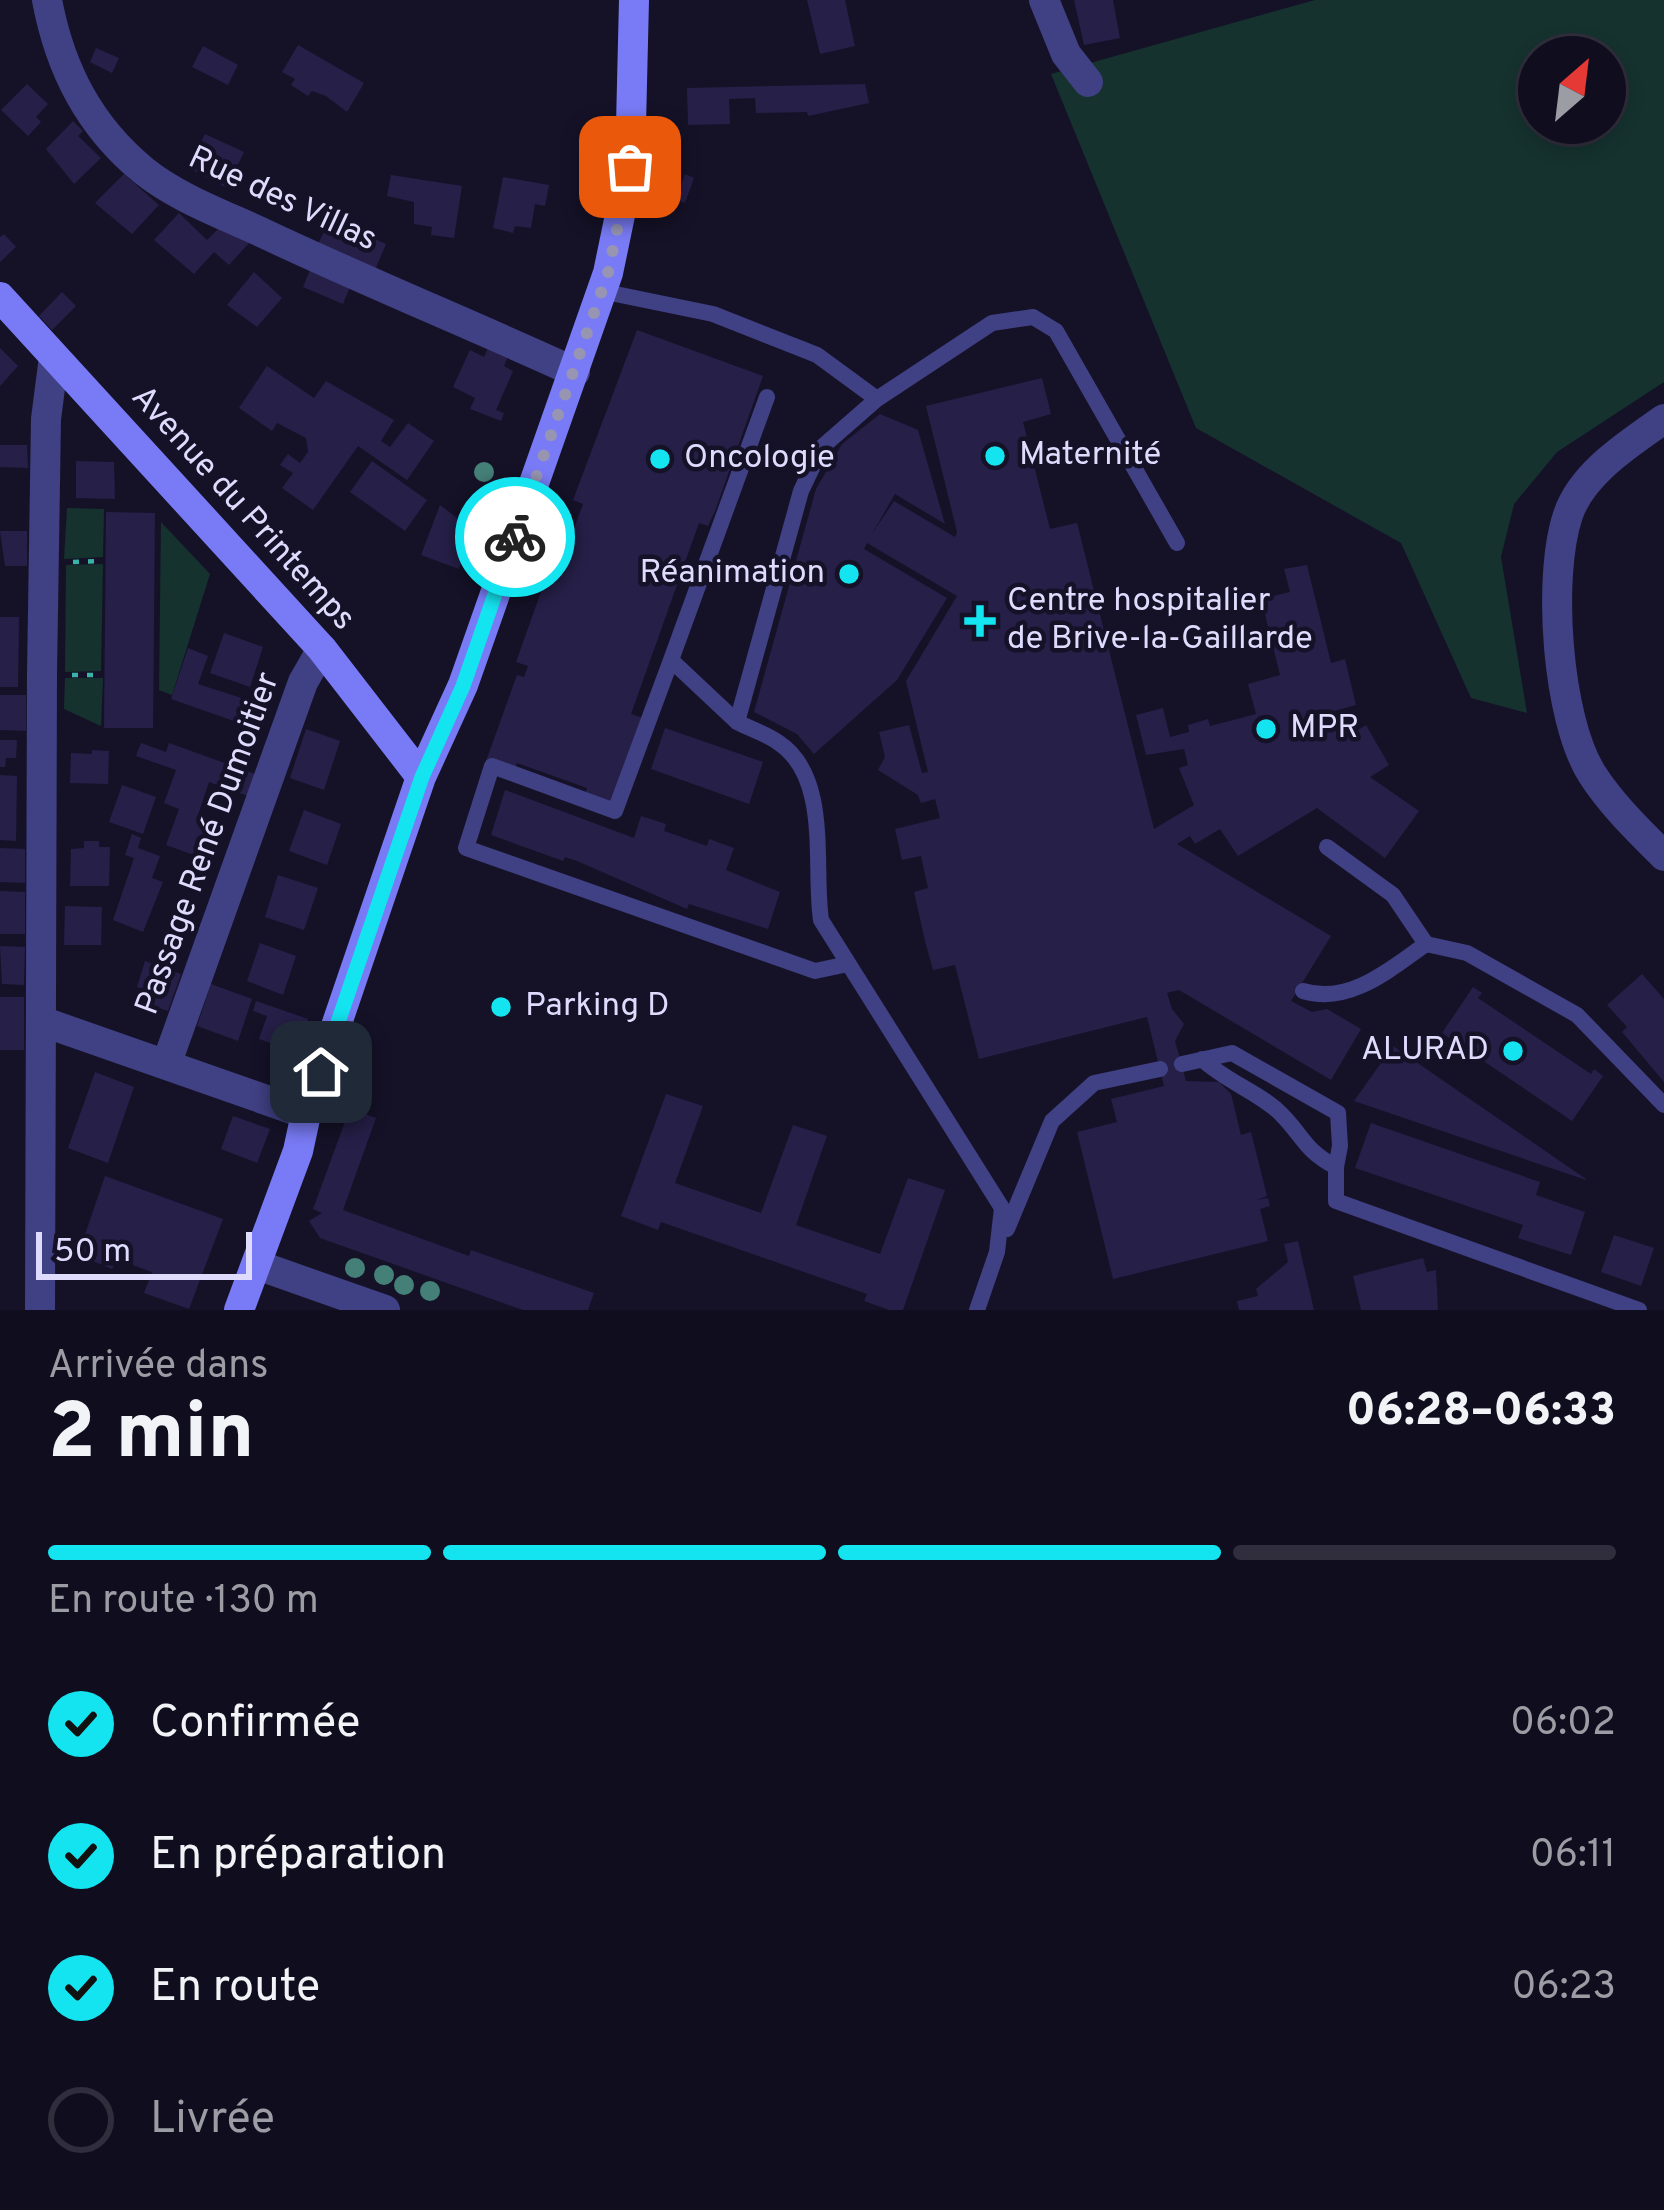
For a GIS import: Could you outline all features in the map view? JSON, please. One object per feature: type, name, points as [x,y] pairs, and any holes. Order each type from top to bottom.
[{"type":"main road","points":[[239,1310],[298,1151],[306,1114],[422,777],[463,686],[601,291],[630,167],[634,0]]},
{"type":"main road","name":"Avenue du Printemps","points":[[0,297],[322,649],[422,777]]},
{"type":"street","name":"Rue des Villas","points":[[47,0],[58,55],[75,87],[94,118],[144,171],[298,250],[575,372]]},
{"type":"street","points":[[1044,0],[1066,54],[1088,82]]},
{"type":"street","points":[[40,1310],[45,443],[54,358]]},
{"type":"street","points":[[1664,419],[1600,468],[1569,512],[1557,583],[1567,710],[1576,745],[1593,776],[1664,856]]},
{"type":"street","name":"Passage René Dumoitier","points":[[166,1065],[303,682],[322,649]]},
{"type":"street","points":[[41,1021],[306,1114]]},
{"type":"street","points":[[257,1264],[386,1310]]},
{"type":"street","points":[[303,1310],[341,1294]]},
{"type":"lane","points":[[601,291],[713,314],[817,355],[877,399]]},
{"type":"lane","points":[[737,722],[801,491],[822,447],[877,399],[992,322],[1033,316],[1056,332],[1177,543]]},
{"type":"lane","points":[[767,397],[615,811],[493,766],[466,848],[815,971],[848,964]]},
{"type":"lane","points":[[671,660],[737,722],[783,745],[809,781],[820,851],[816,884],[821,920],[1003,1208],[998,1252]]},
{"type":"lane","points":[[1327,847],[1394,895],[1426,944],[1467,952],[1577,1015],[1664,1105]]},
{"type":"lane","points":[[1303,991],[1326,998],[1350,990],[1383,975],[1426,944]]},
{"type":"lane","points":[[1182,1064],[1232,1054],[1338,1113],[1336,1201],[1639,1310]]},
{"type":"lane","points":[[1202,1059],[1222,1078],[1279,1111],[1311,1154],[1336,1167]]},
{"type":"lane","points":[[977,1310],[1052,1121],[1094,1083],[1160,1069]]},
{"type":"green space","points":[[1315,0],[1664,0],[1664,382],[1557,452],[1514,504],[1501,557],[1527,713],[1471,698],[1401,543],[1196,428],[1051,74]]},
{"type":"green space","points":[[67,508],[104,509],[103,557],[64,559]]},
{"type":"green space","points":[[161,522],[210,574],[172,695],[159,690]]},
{"type":"green space","points":[[103,564],[101,671],[65,672],[66,565]]},
{"type":"green space","points":[[65,678],[103,678],[101,726],[64,709]]},
{"type":"building","points":[[807,0],[845,0],[855,46],[820,54]]},
{"type":"building","points":[[1074,0],[1113,0],[1120,38],[1084,45]]},
{"type":"building","points":[[298,45],[364,83],[347,112],[326,96],[312,91],[308,96],[291,85],[295,79],[282,72]]},
{"type":"building","points":[[203,46],[238,65],[228,85],[192,67]]},
{"type":"building","points":[[96,48],[119,58],[112,73],[90,62]]},
{"type":"building","points":[[27,84],[48,104],[36,117],[41,122],[28,136],[1,110]]},
{"type":"building","points":[[865,84],[869,103],[808,116],[807,112],[756,113],[755,98],[729,99],[730,124],[688,125],[687,88]]},
{"type":"building","points":[[73,121],[83,131],[78,136],[101,158],[74,184],[46,149]]},
{"type":"building","points":[[205,134],[244,152],[227,188],[188,168]]},
{"type":"building","points":[[124,174],[159,205],[132,234],[95,203]]},
{"type":"building","points":[[685,174],[694,178],[685,203],[676,200]]},
{"type":"building","points":[[391,175],[462,186],[454,238],[431,235],[432,227],[414,224],[414,202],[387,196]]},
{"type":"building","points":[[503,177],[549,185],[545,206],[535,204],[531,228],[515,226],[513,233],[493,228]]},
{"type":"building","points":[[179,213],[207,240],[219,228],[249,243],[229,265],[214,252],[194,274],[154,240]]},
{"type":"building","points":[[330,219],[386,244],[375,270],[318,244]]},
{"type":"building","points":[[4,234],[16,247],[0,262],[0,237]]},
{"type":"building","points":[[310,270],[350,287],[343,304],[303,287]]},
{"type":"building","points":[[254,272],[282,298],[257,327],[227,305]]},
{"type":"building","points":[[62,292],[76,306],[52,330],[39,316]]},
{"type":"building","points":[[637,330],[763,376],[715,511],[708,526],[699,523],[631,714],[643,718],[611,806],[584,796],[587,788],[517,763],[514,771],[486,761],[517,675],[524,677],[528,666],[516,662],[558,544],[567,547],[583,504],[573,500]]},
{"type":"building","points":[[0,348],[18,366],[0,386]]},
{"type":"building","points":[[488,348],[508,357],[504,366],[513,371],[496,410],[504,413],[501,421],[470,409],[475,398],[453,387],[470,350],[484,357]]},
{"type":"building","points":[[267,366],[314,398],[326,381],[394,420],[381,441],[390,447],[408,423],[434,441],[407,480],[358,446],[313,510],[282,488],[293,473],[280,465],[288,454],[300,463],[308,452],[306,438],[277,423],[272,431],[239,408]]},
{"type":"building","points":[[1042,378],[1051,414],[1023,422],[1050,529],[1077,523],[1154,829],[1194,805],[1179,768],[1188,765],[1184,749],[1146,755],[1136,715],[1163,708],[1170,737],[1189,732],[1188,725],[1208,719],[1210,726],[1256,714],[1248,684],[1280,675],[1261,599],[1290,592],[1284,569],[1307,565],[1331,663],[1345,659],[1356,705],[1335,711],[1347,737],[1366,725],[1389,765],[1370,777],[1419,811],[1385,858],[1317,808],[1238,856],[1220,829],[1195,844],[1190,836],[1177,844],[1331,936],[1291,1001],[1312,1012],[1327,1009],[1361,1029],[1331,1080],[1179,990],[1167,993],[1184,1024],[1175,1041],[1186,1081],[1219,1082],[1231,1094],[1241,1135],[1251,1132],[1267,1196],[1257,1200],[1268,1198],[1270,1206],[1260,1209],[1268,1241],[1113,1279],[1077,1132],[1117,1122],[1111,1099],[1164,1086],[1147,1017],[979,1059],[955,965],[933,970],[914,892],[928,888],[921,856],[902,860],[895,829],[940,818],[935,799],[921,803],[918,795],[878,770],[885,757],[879,732],[909,725],[922,773],[928,772],[906,681],[957,596],[867,543],[864,549],[947,598],[897,680],[814,754],[797,734],[754,712],[816,489],[842,444],[880,414],[918,430],[945,524],[895,494],[872,534],[894,501],[955,537],[926,406]]},
{"type":"building","points":[[0,445],[27,445],[28,468],[0,467]]},
{"type":"building","points":[[76,461],[114,462],[115,499],[76,498]]},
{"type":"building","points":[[372,461],[427,500],[405,531],[350,492]]},
{"type":"building","points":[[440,505],[473,530],[459,569],[421,555]]},
{"type":"building","points":[[106,512],[155,513],[153,728],[104,728]]},
{"type":"building","points":[[0,531],[27,531],[27,566],[5,566]]},
{"type":"building","points":[[0,617],[19,617],[18,687],[0,687]]},
{"type":"building","points":[[224,633],[263,647],[250,687],[210,673]]},
{"type":"building","points":[[188,648],[208,656],[198,684],[266,706],[257,729],[171,699]]},
{"type":"building","points":[[0,695],[26,695],[26,731],[0,730]]},
{"type":"building","points":[[665,728],[763,762],[749,804],[651,769]]},
{"type":"building","points":[[306,729],[340,741],[324,790],[290,778]]},
{"type":"building","points":[[0,740],[17,740],[16,758],[6,758],[5,767],[0,767]]},
{"type":"building","points":[[141,743],[166,752],[169,743],[255,774],[248,796],[209,782],[198,815],[227,825],[213,862],[166,845],[179,809],[164,803],[176,770],[136,756]]},
{"type":"building","points":[[92,750],[109,751],[108,784],[70,783],[71,753],[92,754]]},
{"type":"building","points":[[0,775],[17,776],[16,841],[0,840]]},
{"type":"building","points":[[122,785],[156,797],[143,834],[109,822]]},
{"type":"building","points":[[505,790],[634,838],[641,816],[666,824],[664,831],[707,846],[709,839],[734,848],[726,870],[780,892],[768,929],[689,904],[687,909],[577,861],[565,857],[563,861],[491,835]]},
{"type":"building","points":[[304,810],[341,824],[327,865],[289,851]]},
{"type":"building","points":[[132,834],[141,838],[138,848],[160,856],[152,878],[163,882],[143,932],[113,920],[134,858],[125,855]]},
{"type":"building","points":[[84,841],[110,847],[109,886],[70,886],[71,849],[84,848]]},
{"type":"building","points":[[0,848],[25,849],[25,883],[0,882]]},
{"type":"building","points":[[278,875],[318,888],[304,930],[265,917]]},
{"type":"building","points":[[0,891],[25,892],[25,934],[0,934]]},
{"type":"building","points":[[65,906],[102,907],[101,945],[64,945]]},
{"type":"building","points":[[260,943],[296,956],[283,995],[247,981]]},
{"type":"building","points":[[0,946],[25,947],[24,985],[2,984]]},
{"type":"building","points":[[145,961],[181,974],[168,1011],[142,1002],[146,990],[137,987]]},
{"type":"building","points":[[1642,974],[1664,999],[1664,1082],[1622,1032],[1627,1027],[1607,1005]]},
{"type":"building","points":[[211,984],[252,999],[238,1041],[197,1026]]},
{"type":"building","name":"ALURAD","points":[[1473,987],[1482,993],[1478,998],[1591,1074],[1594,1069],[1603,1076],[1572,1121],[1442,1033]]},
{"type":"building","points":[[0,997],[24,997],[24,1050],[0,1050]]},
{"type":"building","points":[[256,1001],[308,1019],[297,1052],[259,1039],[267,1016],[253,1011]]},
{"type":"building","points":[[1393,1046],[1586,1179],[1586,1180],[1354,1101]]},
{"type":"building","points":[[95,1072],[134,1087],[108,1163],[68,1148]]},
{"type":"building","points":[[666,1094],[703,1106],[675,1183],[761,1213],[793,1125],[827,1136],[796,1225],[880,1254],[908,1178],[945,1190],[903,1310],[864,1301],[867,1294],[661,1222],[658,1230],[621,1216]]},
{"type":"building","points":[[350,1108],[376,1118],[343,1210],[469,1256],[471,1250],[594,1293],[588,1310],[523,1310],[320,1238],[309,1221],[322,1213],[313,1209]]},
{"type":"building","points":[[233,1116],[270,1129],[257,1163],[221,1149]]},
{"type":"building","points":[[1371,1123],[1540,1182],[1536,1195],[1585,1212],[1571,1255],[1518,1238],[1523,1225],[1355,1168]]},
{"type":"building","points":[[105,1176],[223,1219],[189,1309],[144,1293],[152,1272],[116,1259],[112,1269],[78,1255]]},
{"type":"building","points":[[1614,1235],[1654,1248],[1641,1286],[1601,1272]]},
{"type":"building","points":[[1298,1241],[1314,1310],[1239,1310],[1237,1301],[1258,1296],[1256,1289],[1288,1262],[1284,1244]]},
{"type":"building","points":[[1423,1258],[1427,1272],[1436,1270],[1438,1310],[1361,1310],[1353,1276]]},
{"type":"way so far","points":[[515,537],[608,273],[630,167]]},
{"type":"place","name":"Maternité","points":[[995,456]]},
{"type":"place","name":"Oncologie","points":[[660,459]]},
{"type":"place","name":"Réanimation","points":[[849,574]]},
{"type":"place","name":"Centre hospitalier de Brive-la-Gaillarde","points":[[980,621]]},
{"type":"place","name":"MPR","points":[[1266,729]]},
{"type":"place","name":"Parking D","points":[[501,1007]]},
{"type":"place","name":"ALURAD","points":[[1513,1051]]},
{"type":"route","points":[[321,1072],[422,777],[463,686],[515,537]]}]
